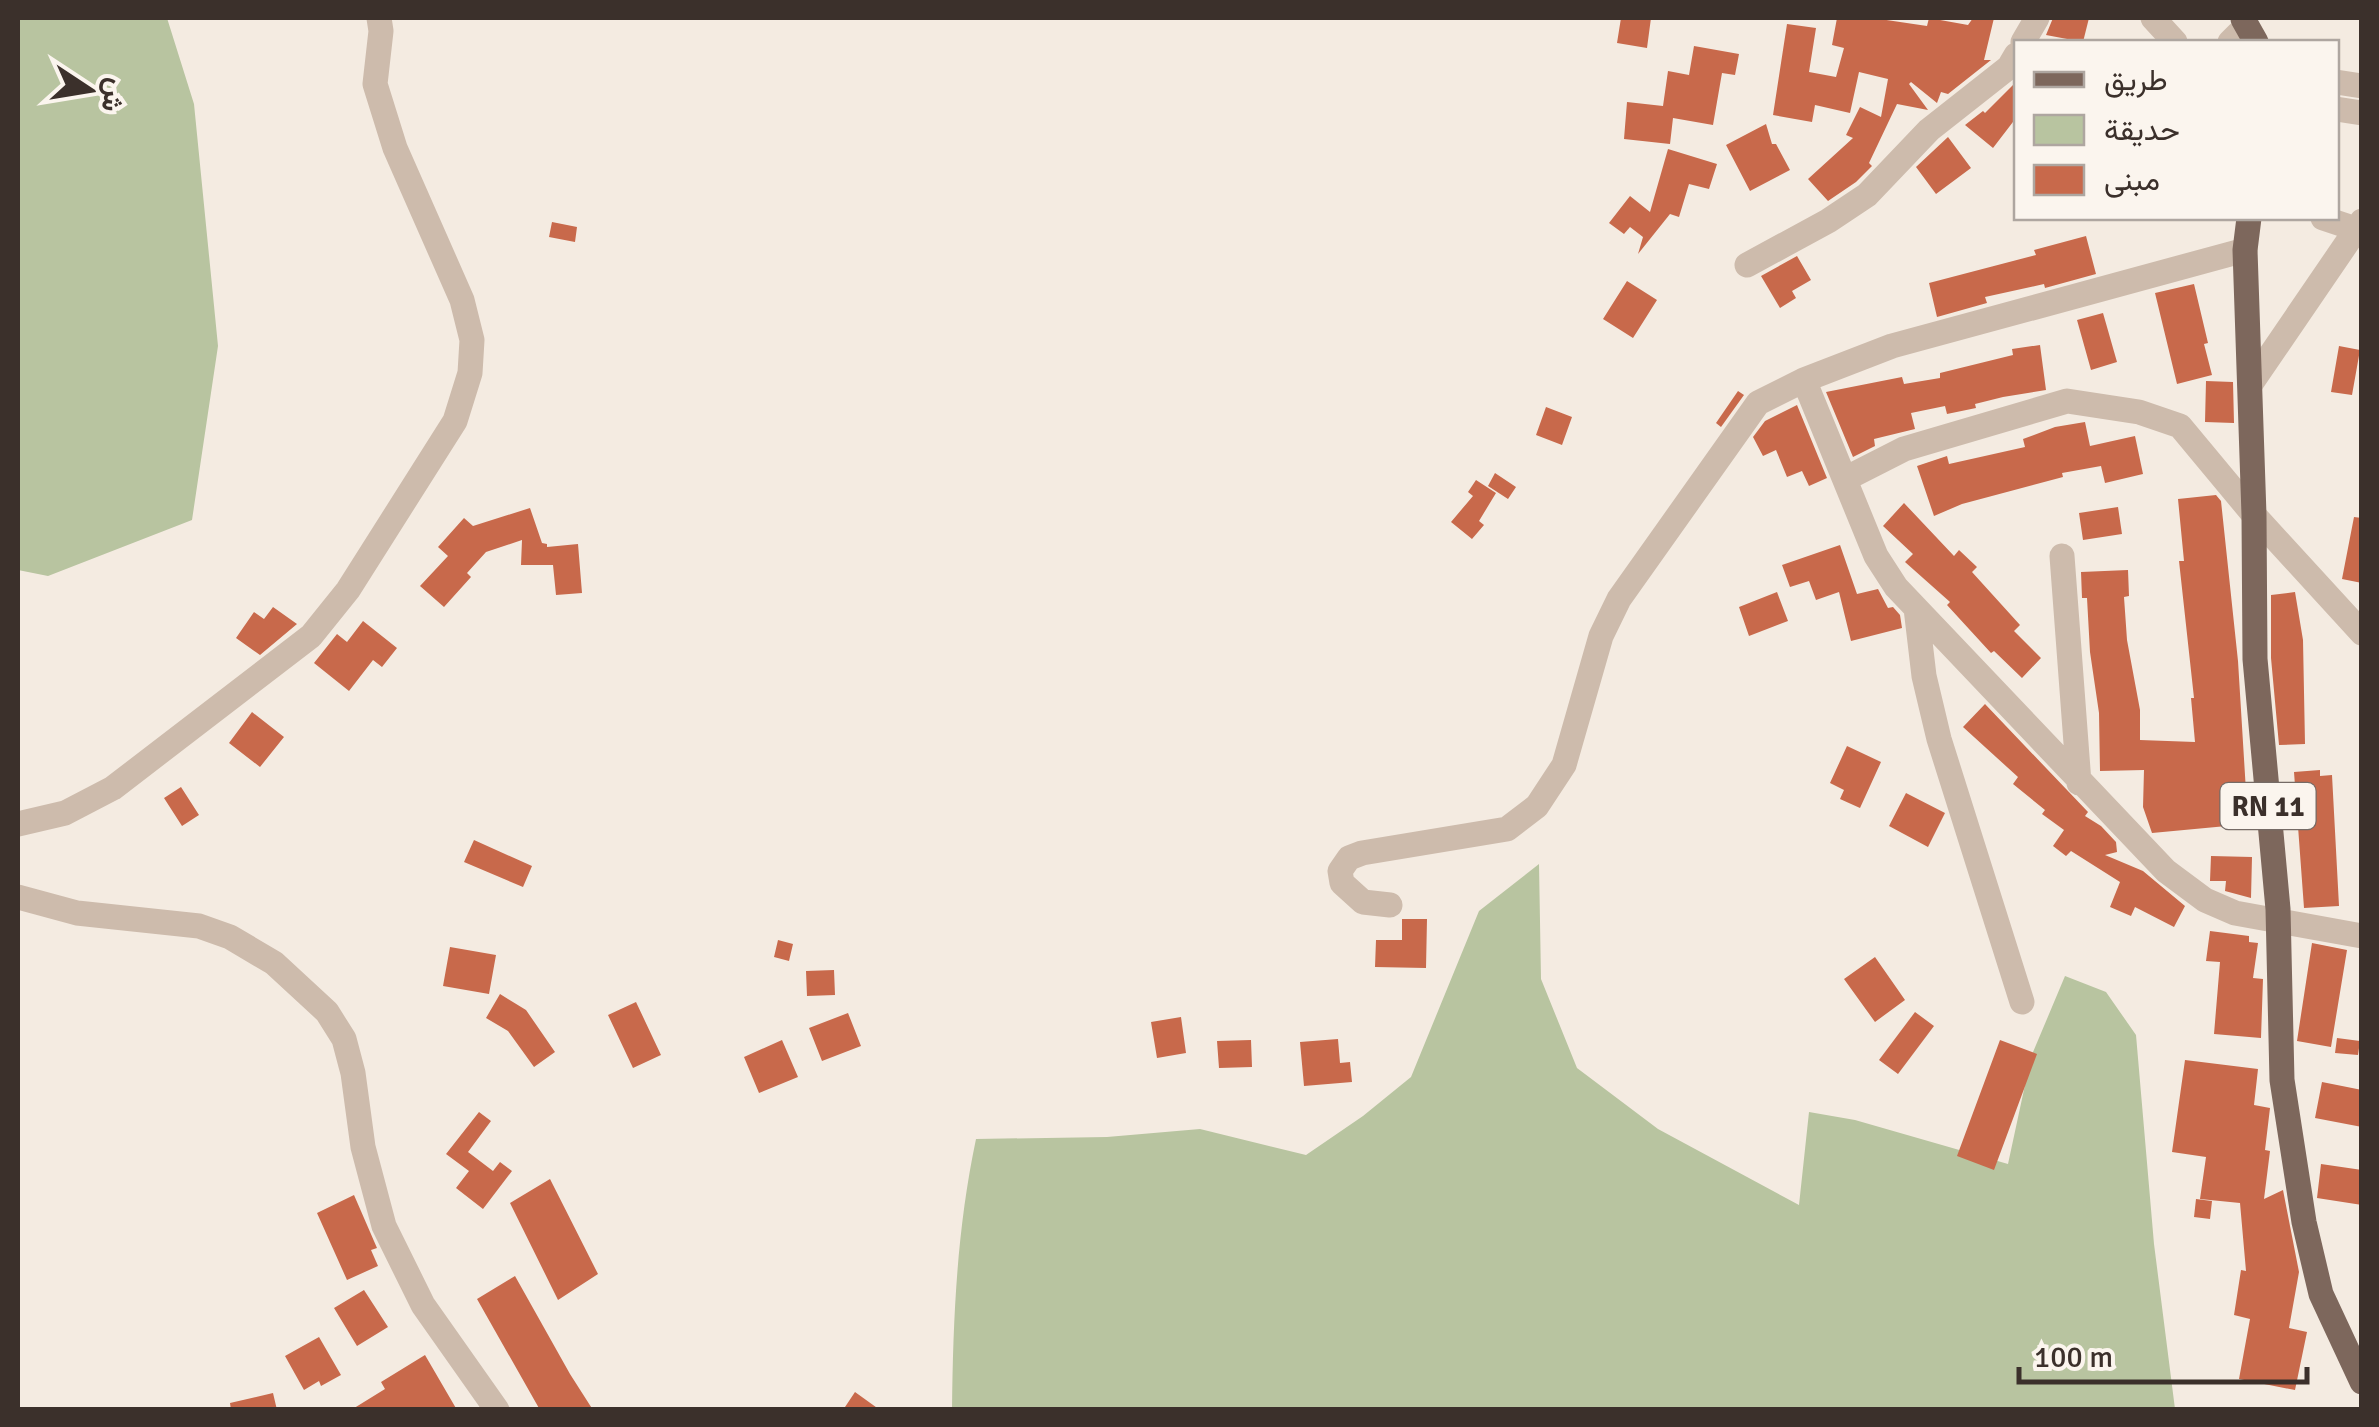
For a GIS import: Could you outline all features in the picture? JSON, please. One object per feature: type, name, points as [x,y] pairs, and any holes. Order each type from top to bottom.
[{"type":"main road","name":"RN 11","points":[[2249,220],[2245,250],[2255,659],[2278,922],[2282,1080],[2304,1222],[2321,1294],[2362,1382]]},
{"type":"street","points":[[18,824],[65,813],[113,788],[311,636],[348,590],[456,422],[470,373],[472,340],[462,300],[395,148],[375,84],[379,18]]},
{"type":"street","points":[[2025,40],[2037,18]]},
{"type":"street","points":[[2153,18],[2178,40]]},
{"type":"street","points":[[1748,264],[1867,195],[1929,130],[2010,68],[2014,59]]},
{"type":"street","points":[[2250,384],[2359,225],[2333,220]]},
{"type":"street","points":[[1390,905],[1363,902],[1342,883],[1340,872],[1350,858],[1507,829],[1536,806],[1564,765],[1596,652],[1619,598],[1758,403],[1804,380],[1892,346],[2245,250]]},
{"type":"street","points":[[1804,380],[1876,556],[1896,586],[2166,870],[2205,900],[2234,913],[2362,936]]},
{"type":"street","points":[[1845,479],[1904,449],[2066,402],[2139,412],[2180,426],[2254,515],[2362,633]]},
{"type":"street","points":[[2062,556],[2080,783]]},
{"type":"street","points":[[1916,608],[1924,676],[1939,739],[2022,1002]]},
{"type":"street","points":[[18,897],[78,913],[199,926],[230,937],[274,962],[327,1012],[344,1039],[353,1073],[362,1147],[384,1226],[423,1305],[497,1410]]},
{"type":"green space","points":[[18,18],[167,18],[194,104],[218,346],[192,520],[48,576],[18,570]]},
{"type":"green space","points":[[1539,864],[1541,979],[1577,1068],[1658,1129],[1799,1205],[1809,1112],[1855,1120],[2008,1164],[2031,1057],[2065,976],[2106,992],[2136,1035],[2154,1244],[2175,1409],[952,1410],[957,1273],[976,1139],[1107,1137],[1200,1129],[1306,1155],[1411,1077],[1479,911]]},
{"type":"building","points":[[1621,18],[1651,18],[1647,48],[1617,43]]},
{"type":"building","points":[[1837,18],[1873,18],[1927,26],[1929,18],[1968,25],[1973,18],[1994,18],[1984,60],[1991,60],[1948,94],[1941,92],[1937,103],[1911,82],[1928,110],[1897,104],[1869,163],[1872,166],[1828,201],[1808,179],[1853,138],[1846,135],[1860,107],[1881,117],[1888,79],[1859,72],[1850,113],[1815,105],[1812,122],[1773,115],[1787,24],[1816,28],[1809,72],[1836,77],[1844,48],[1832,45]]},
{"type":"building","points":[[2053,18],[2089,18],[2084,40],[2046,35]]},
{"type":"building","points":[[1694,46],[1739,54],[1735,75],[1722,73],[1713,125],[1673,118],[1670,144],[1624,139],[1627,102],[1663,106],[1668,71],[1689,75]]},
{"type":"building","points":[[2014,84],[2014,121],[1993,148],[1965,125],[1985,113]]},
{"type":"building","points":[[1766,124],[1772,144],[1776,144],[1790,170],[1750,191],[1726,145]]},
{"type":"building","points":[[1948,137],[1971,168],[1936,194],[1916,167]]},
{"type":"building","points":[[1668,149],[1717,164],[1709,189],[1689,184],[1679,217],[1670,214],[1638,254],[1643,237],[1630,227],[1624,234],[1609,223],[1630,196],[1650,212]]},
{"type":"building","points":[[552,222],[577,227],[575,242],[549,237]]},
{"type":"building","points":[[2086,236],[2096,274],[2045,288],[2044,284],[1985,297],[1987,303],[1937,317],[1929,283],[2036,255],[2034,250]]},
{"type":"building","points":[[1797,256],[1811,280],[1792,291],[1796,298],[1780,308],[1761,276]]},
{"type":"building","points":[[1627,281],[1657,300],[1633,338],[1603,319]]},
{"type":"building","points":[[2194,284],[2212,375],[2177,384],[2155,293]]},
{"type":"building","points":[[2103,313],[2117,362],[2091,370],[2077,320]]},
{"type":"building","points":[[2040,345],[2046,390],[2003,397],[1947,414],[1945,406],[1911,413],[1915,429],[1874,439],[1875,446],[1853,457],[1826,392],[1902,377],[1904,384],[1940,378],[1940,373],[2013,355],[2012,349]]},
{"type":"building","points":[[2339,346],[2360,350],[2352,395],[2331,392]]},
{"type":"building","points":[[2206,381],[2233,382],[2234,423],[2205,422]]},
{"type":"building","points":[[1738,391],[1744,395],[1721,427],[1716,423]]},
{"type":"building","points":[[1797,405],[1827,478],[1809,486],[1802,471],[1787,477],[1776,450],[1763,456],[1753,437],[1765,421]]},
{"type":"building","points":[[1546,407],[1572,417],[1562,445],[1536,435]]},
{"type":"building","points":[[2085,422],[2090,446],[2135,436],[2143,474],[2105,483],[2101,466],[2062,473],[2063,477],[1962,504],[1934,516],[1917,466],[1947,456],[1949,464],[2025,447],[2023,439],[2055,427]]},
{"type":"building","points":[[1495,473],[1516,487],[1508,499],[1488,486]]},
{"type":"building","points":[[1476,480],[1496,493],[1479,521],[1484,525],[1472,539],[1451,522],[1473,496],[1468,492]]},
{"type":"building","points":[[2216,495],[2221,501],[2238,661],[2248,824],[2152,833],[2143,807],[2144,770],[2100,771],[2099,713],[2081,572],[2128,570],[2129,596],[2124,597],[2127,640],[2140,710],[2140,740],[2195,742],[2179,561],[2184,561],[2178,499]]},
{"type":"building","points":[[1904,503],[1954,556],[1959,550],[1977,567],[1972,572],[2020,625],[2014,631],[2041,658],[2022,678],[1994,651],[1991,653],[1947,605],[1950,602],[1905,562],[1913,554],[1883,526]]},
{"type":"building","points":[[2118,507],[2122,534],[2083,540],[2079,513]]},
{"type":"building","points":[[530,508],[547,547],[578,544],[582,593],[556,595],[553,565],[521,565],[522,540],[486,552],[467,573],[471,577],[444,607],[420,586],[448,556],[438,547],[464,518],[473,526]]},
{"type":"building","points":[[2354,517],[2362,518],[2362,583],[2342,579]]},
{"type":"building","points":[[1840,545],[1857,594],[1878,589],[1888,608],[1893,607],[1900,615],[1902,628],[1851,641],[1839,592],[1816,600],[1809,581],[1790,587],[1782,565]]},
{"type":"building","points":[[1777,592],[1788,621],[1749,636],[1739,607]]},
{"type":"building","points":[[2295,592],[2303,640],[2305,744],[2279,745],[2271,658],[2271,595]]},
{"type":"building","points":[[273,607],[297,624],[260,655],[236,638],[254,612],[264,619]]},
{"type":"building","points":[[363,621],[397,648],[382,667],[373,660],[349,691],[314,663],[337,634],[347,642]]},
{"type":"building","points":[[1985,704],[2088,812],[2085,816],[2116,842],[2117,852],[2105,855],[2143,871],[2185,906],[2174,927],[2135,907],[2131,916],[2110,907],[2120,882],[2071,851],[2066,856],[2053,846],[2064,830],[2042,814],[2045,810],[2013,784],[2018,777],[1963,727]]},
{"type":"building","points":[[252,712],[284,737],[260,767],[229,743]]},
{"type":"building","points":[[1847,746],[1881,762],[1860,808],[1840,799],[1844,790],[1830,783]]},
{"type":"building","points":[[2320,770],[2320,776],[2332,775],[2339,906],[2304,908],[2294,772]]},
{"type":"building","points":[[181,787],[199,815],[182,826],[164,798]]},
{"type":"building","points":[[1906,793],[1945,813],[1928,847],[1889,826]]},
{"type":"building","points":[[474,840],[532,866],[523,887],[464,862]]},
{"type":"building","points":[[2211,856],[2252,857],[2251,898],[2225,891],[2226,881],[2210,881]]},
{"type":"building","points":[[1402,919],[1427,919],[1426,968],[1375,967],[1376,940],[1402,940]]},
{"type":"building","points":[[2210,931],[2249,936],[2249,942],[2258,943],[2253,978],[2263,979],[2261,1038],[2214,1034],[2220,962],[2206,961]]},
{"type":"building","points":[[778,940],[793,944],[789,961],[774,957]]},
{"type":"building","points":[[2312,943],[2347,950],[2331,1047],[2297,1041]]},
{"type":"building","points":[[450,947],[496,955],[489,994],[443,986]]},
{"type":"building","points":[[1875,957],[1905,1000],[1875,1022],[1844,979]]},
{"type":"building","points":[[834,970],[835,995],[807,996],[806,971]]},
{"type":"building","points":[[500,994],[526,1010],[555,1052],[534,1067],[508,1031],[486,1018]]},
{"type":"building","points":[[636,1002],[661,1055],[633,1068],[608,1015]]},
{"type":"building","points":[[1915,1012],[1934,1026],[1898,1074],[1879,1060]]},
{"type":"building","points":[[848,1013],[861,1046],[822,1061],[809,1028]]},
{"type":"building","points":[[1181,1017],[1186,1053],[1157,1058],[1151,1022]]},
{"type":"building","points":[[2337,1038],[2360,1041],[2358,1055],[2335,1053]]},
{"type":"building","points":[[1338,1039],[1340,1063],[1350,1062],[1352,1082],[1304,1086],[1300,1042]]},
{"type":"building","points":[[782,1040],[798,1077],[759,1093],[744,1057]]},
{"type":"building","points":[[1251,1040],[1252,1067],[1219,1068],[1217,1041]]},
{"type":"building","points":[[2000,1040],[2037,1054],[1994,1170],[1957,1156]]},
{"type":"building","points":[[2185,1060],[2258,1069],[2254,1105],[2270,1108],[2264,1199],[2283,1190],[2299,1272],[2289,1328],[2307,1332],[2295,1390],[2239,1379],[2250,1319],[2234,1315],[2241,1270],[2246,1271],[2240,1203],[2200,1199],[2206,1157],[2172,1152]]},
{"type":"building","points":[[2322,1082],[2362,1090],[2362,1127],[2315,1118]]},
{"type":"building","points":[[479,1112],[491,1121],[468,1152],[493,1171],[500,1162],[512,1171],[483,1209],[456,1188],[469,1171],[446,1154]]},
{"type":"building","points":[[2321,1164],[2362,1170],[2362,1205],[2317,1198]]},
{"type":"building","points":[[550,1179],[598,1274],[558,1300],[510,1203]]},
{"type":"building","points":[[354,1195],[377,1248],[371,1250],[378,1266],[347,1280],[317,1213]]},
{"type":"building","points":[[2196,1199],[2212,1201],[2210,1219],[2194,1217]]},
{"type":"building","points":[[515,1276],[593,1410],[540,1410],[477,1299]]},
{"type":"building","points":[[364,1290],[388,1327],[357,1346],[334,1308]]},
{"type":"building","points":[[319,1337],[341,1375],[304,1390],[285,1356]]},
{"type":"building","points":[[425,1355],[457,1410],[351,1410],[385,1389],[381,1382]]},
{"type":"building","points":[[855,1392],[880,1410],[843,1410]]},
{"type":"building","points":[[273,1393],[277,1410],[231,1410],[230,1403]]}]
